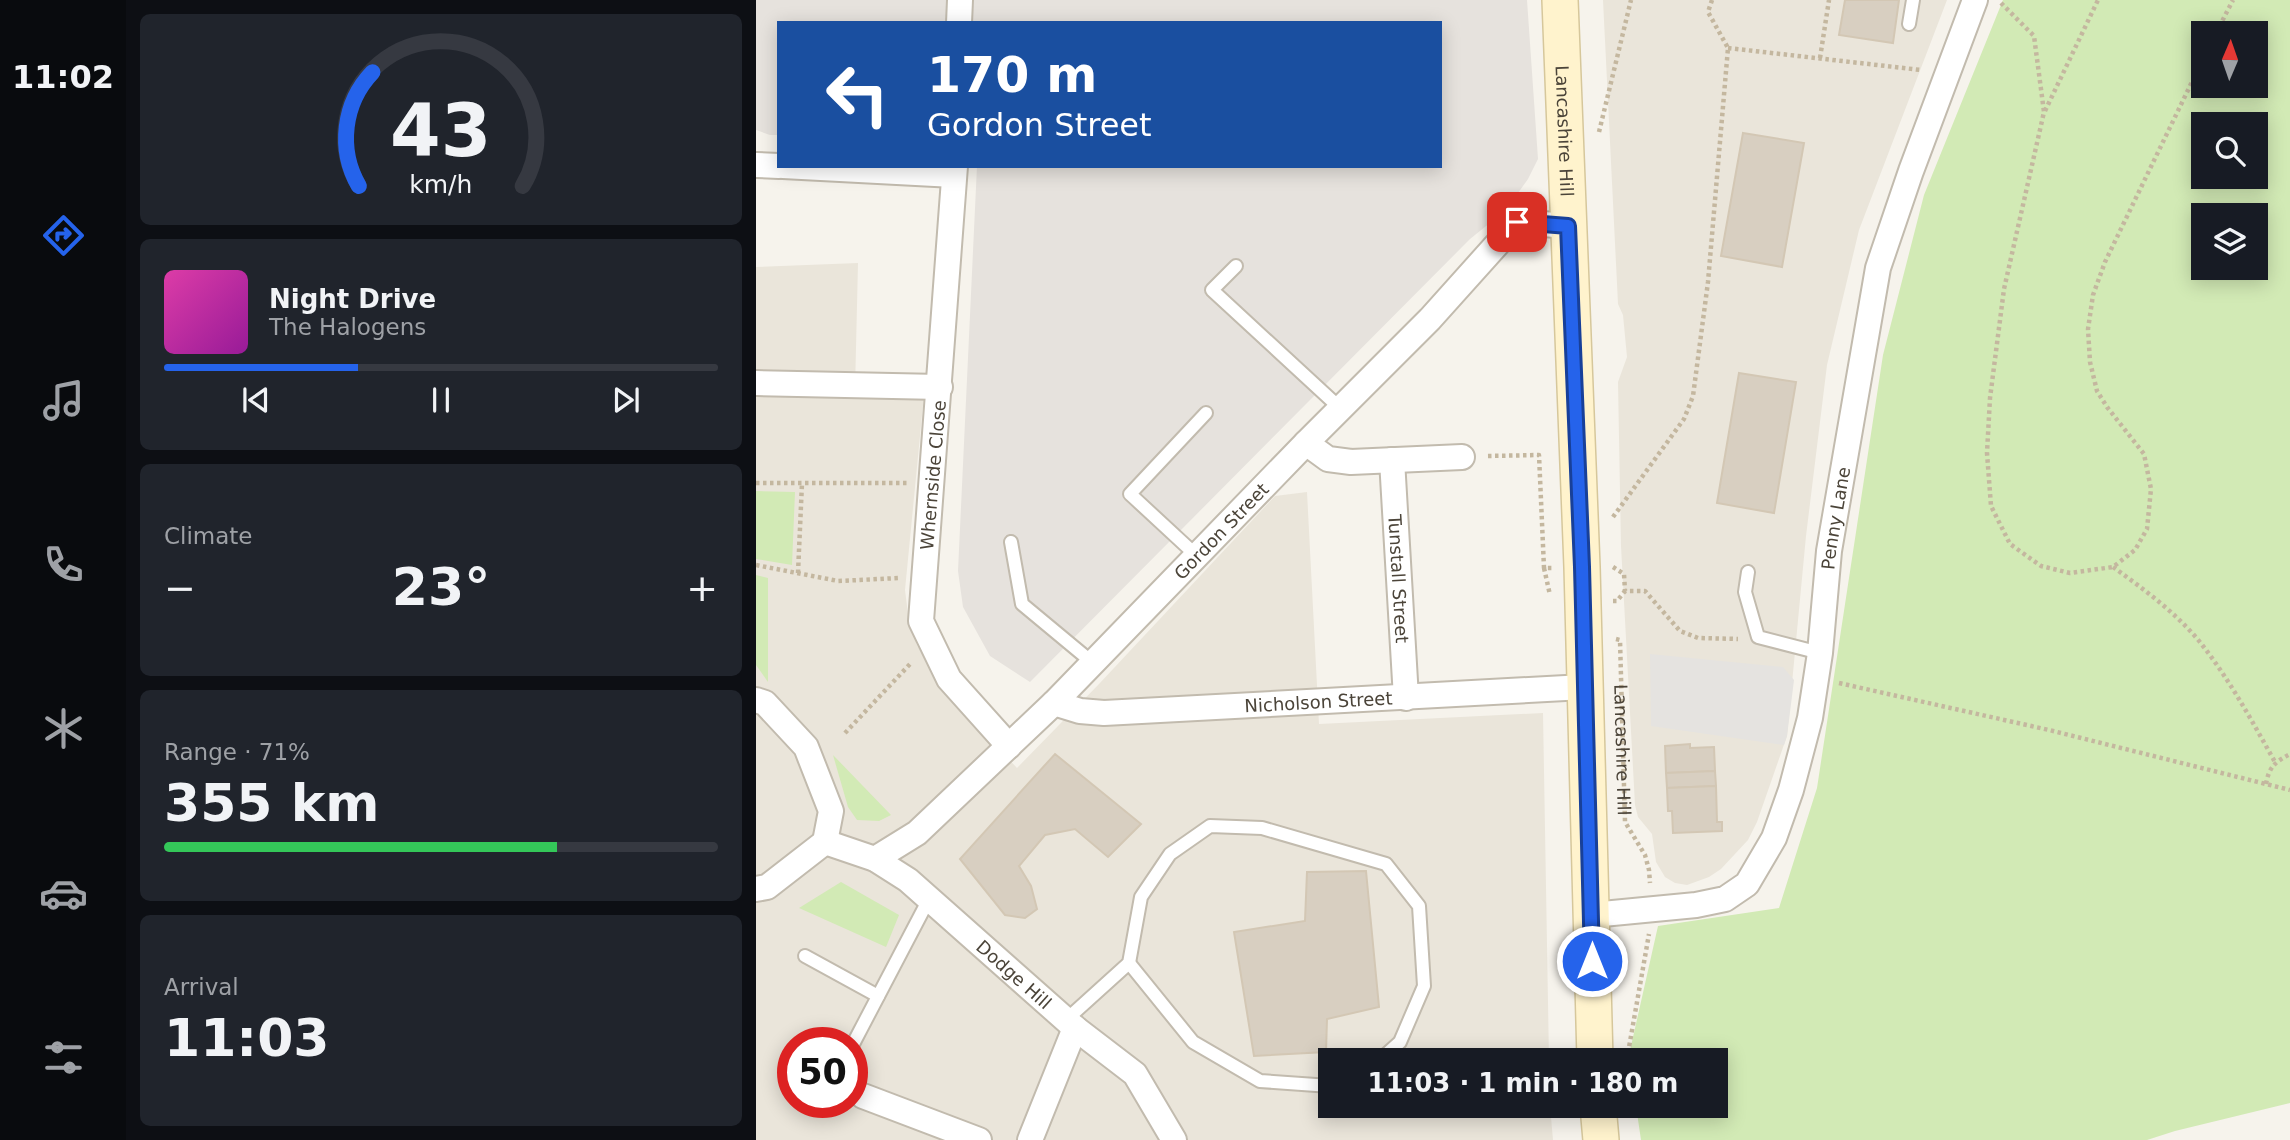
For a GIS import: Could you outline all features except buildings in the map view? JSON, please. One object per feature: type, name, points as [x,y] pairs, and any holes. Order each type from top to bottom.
[{"type":"main road","name":"Lancashire Hill","points":[[1560,0],[1582,567],[1595,1048]]},
{"type":"main road","points":[[1599,1118],[1601,1140]]},
{"type":"street","points":[[959,21],[960,0]]},
{"type":"street","name":"Penny Lane","points":[[1592,915],[1696,905],[1725,899],[1747,884],[1774,838],[1791,790],[1810,718],[1829,551],[1878,268],[1975,0]]},
{"type":"street","points":[[756,165],[777,166]]},
{"type":"street","points":[[850,168],[954,171]]},
{"type":"street","name":"Whernside Close","points":[[954,171],[921,621],[949,679],[1009,746]]},
{"type":"street","name":"Gordon Street","points":[[875,859],[917,833],[1054,703],[1430,319],[1517,222],[1568,226]]},
{"type":"street","points":[[756,383],[940,387]]},
{"type":"street","points":[[1306,443],[1328,459],[1351,462],[1462,457]]},
{"type":"street","name":"Tunstall Street","points":[[1392,460],[1406,698]]},
{"type":"street","name":"Nicholson Street","points":[[1054,703],[1080,711],[1104,713],[1584,687]]},
{"type":"street","points":[[756,700],[765,703],[806,747],[831,811],[825,842],[767,887],[756,889]]},
{"type":"street","name":"Dodge Hill","points":[[825,842],[875,859],[908,880],[1071,1024],[1135,1074],[1174,1140]]},
{"type":"street","points":[[1030,1140],[1071,1024]]},
{"type":"street","points":[[868,1098],[979,1140]]},
{"type":"lane","points":[[1909,24],[1913,0]]},
{"type":"lane","points":[[1236,266],[1212,290],[1341,409]]},
{"type":"lane","points":[[1197,556],[1130,494],[1206,413]]},
{"type":"lane","points":[[1011,542],[1022,604],[1093,663]]},
{"type":"lane","points":[[1748,572],[1745,592],[1758,637],[1819,653]]},
{"type":"lane","points":[[1071,1024],[1129,963],[1141,897],[1170,854],[1210,826],[1262,828],[1386,864],[1419,906],[1424,986],[1400,1042],[1393,1048]]},
{"type":"lane","points":[[862,1027],[929,899]]},
{"type":"lane","points":[[805,956],[878,996]]},
{"type":"lane","points":[[1129,963],[1193,1042],[1261,1082],[1318,1085]]},
{"type":"path","points":[[1566,150],[1594,148],[1631,0]]},
{"type":"path","points":[[1611,520],[1684,419],[1693,396],[1708,282],[1728,48],[1708,12],[1712,0]]},
{"type":"path","points":[[1820,58],[1829,0]]},
{"type":"path","points":[[1998,0],[2034,36],[2045,111]]},
{"type":"path","points":[[2098,0],[2045,111],[2004,289],[1990,412],[1987,453],[1991,506],[2010,544],[2041,566],[2070,573],[2113,567],[2135,550],[2147,529],[2151,489],[2144,454],[2106,407],[2097,391],[2090,362],[2088,329],[2093,295],[2105,262],[2191,84]]},
{"type":"path","points":[[2222,21],[2233,0]]},
{"type":"path","points":[[1728,48],[1948,73]]},
{"type":"path","points":[[1462,457],[1539,454],[1544,568],[1611,565],[1624,574],[1623,591],[1645,591],[1680,631],[1698,638],[1741,639]]},
{"type":"path","points":[[756,483],[933,483]]},
{"type":"path","points":[[798,573],[802,483]]},
{"type":"path","points":[[756,565],[838,581],[925,576]]},
{"type":"path","points":[[2113,567],[2152,595],[2202,645],[2242,704],[2275,762]]},
{"type":"path","name":"Lancashire Hill","points":[[1620,640],[1625,822],[1645,855],[1650,892]]},
{"type":"path","points":[[845,733],[931,642]]},
{"type":"path","points":[[1837,682],[2049,730],[2290,790]]},
{"type":"path","points":[[2266,784],[2268,771],[2275,762],[2290,754]]},
{"type":"path","points":[[1629,1048],[1650,928]]},
{"type":"shaded area","points":[[756,0],[1527,0],[1538,159],[1528,179],[1506,210],[1470,239],[1030,682],[990,656],[963,607],[958,571],[977,168],[1442,168],[1442,21],[777,21],[777,135],[756,130]]},
{"type":"shaded area","points":[[1603,0],[1947,0],[1859,230],[1827,365],[1806,536],[1787,736],[1757,822],[1748,840],[1721,869],[1709,877],[1687,885],[1675,883],[1665,877],[1656,862],[1652,834],[1638,817],[1635,805],[1621,546],[1618,382],[1627,357],[1623,315],[1618,304]]},
{"type":"shaded area","points":[[858,263],[855,390],[924,395],[905,590],[909,622],[917,645],[943,690],[1017,768],[1275,496],[1307,492],[1319,724],[1543,713],[1549,1048],[1318,1048],[1318,1118],[1551,1118],[1553,1140],[756,1140],[756,267]]},
{"type":"shaded area","points":[[1650,654],[1783,667],[1794,680],[1784,745],[1651,726]]},
{"type":"green space","points":[[2003,0],[2290,0],[2290,1103],[2147,1140],[1641,1140],[1638,1118],[1728,1118],[1728,1048],[1631,1048],[1658,926],[1779,908],[1817,788],[1883,355],[1924,195]]},
{"type":"green space","points":[[756,491],[795,492],[792,565],[756,559]]},
{"type":"green space","points":[[756,575],[768,578],[768,682],[756,665]]},
{"type":"green space","points":[[833,755],[891,815],[879,821],[857,820],[848,807]]},
{"type":"green space","points":[[841,882],[899,915],[886,947],[799,908]]},
{"type":"route","points":[[1517,222],[1568,226],[1585,649],[1592,961]]}]
